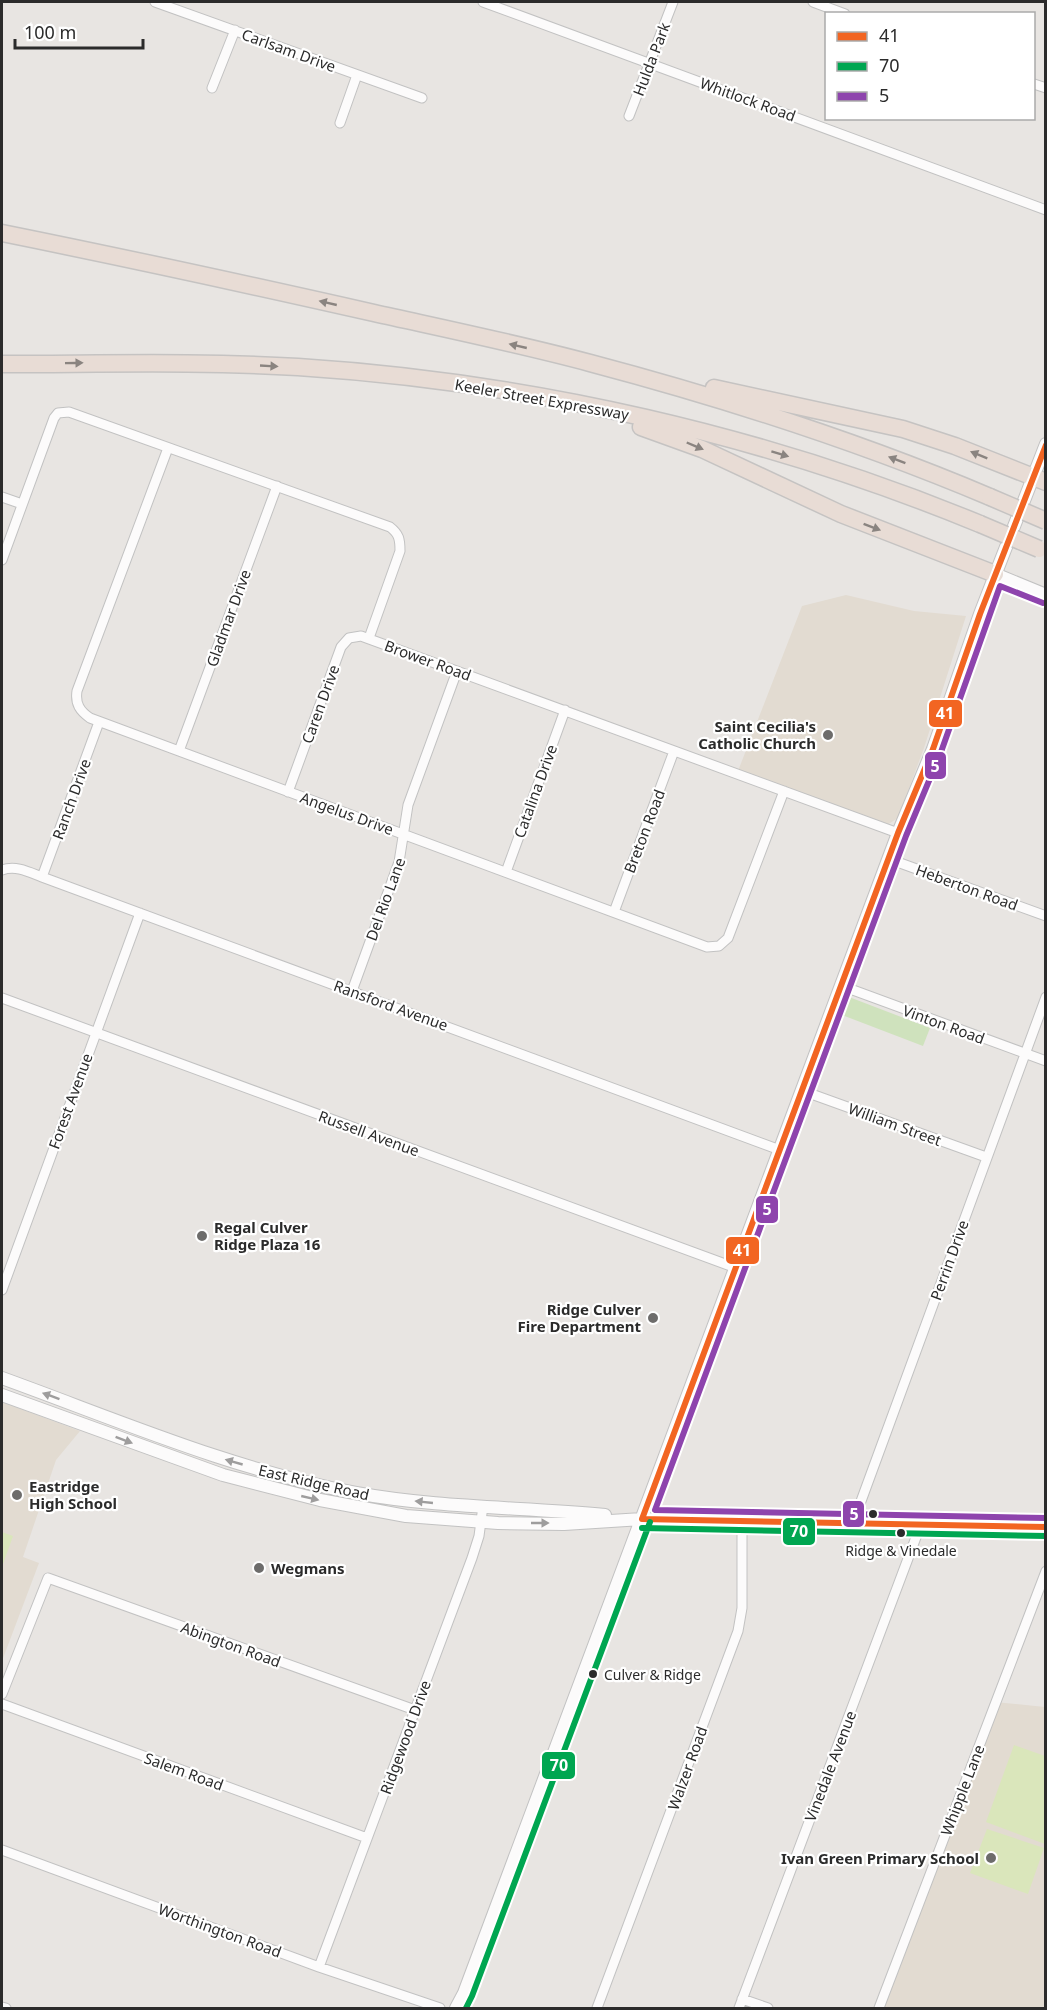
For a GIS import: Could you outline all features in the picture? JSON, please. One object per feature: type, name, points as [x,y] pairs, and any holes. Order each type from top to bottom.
[{"type":"highway","points":[[2,223],[152,263]]},
{"type":"highway","points":[[2,233],[152,263],[575,359],[903,429],[955,446],[1039,479]]},
{"type":"highway","points":[[575,359],[806,427],[887,456],[1046,521]]},
{"type":"highway","name":"Keeler Street Expressway","points":[[6,364],[165,362],[292,367],[408,378],[518,394],[639,416],[745,443],[870,483],[980,524],[1042,551]]},
{"type":"highway","points":[[518,394],[668,435],[841,514],[995,574]]},
{"type":"main road","points":[[456,2008],[464,1993],[898,833],[933,749],[995,574],[1039,479],[1046,444]]},
{"type":"main road","points":[[995,574],[1046,595]]},
{"type":"main road","name":"East Ridge Road","points":[[2,1378],[185,1446],[274,1473],[340,1490],[384,1498],[642,1519],[1046,1527]]},
{"type":"main road","name":"East Ridge Road","points":[[2,1395],[186,1462],[272,1489],[376,1511],[481,1523],[564,1524],[642,1519]]},
{"type":"street","name":"Carlsam Drive","points":[[155,2],[422,98]]},
{"type":"street","name":"Whitlock Road","points":[[483,2],[1046,210]]},
{"type":"street","name":"Hulda Park","points":[[629,116],[673,2]]},
{"type":"street","points":[[813,2],[840,12]]},
{"type":"street","points":[[212,88],[235,30]]},
{"type":"street","points":[[340,123],[357,75]]},
{"type":"street","name":"Brower Road","points":[[22,504],[54,418],[58,413],[69,412],[390,527],[398,533],[400,551],[369,638],[898,833]]},
{"type":"street","name":"Angelus Drive","points":[[168,448],[77,691],[76,698],[84,714],[99,722],[713,948],[724,943],[733,927],[784,791]]},
{"type":"street","name":"Gladmar Drive","points":[[179,751],[277,486]]},
{"type":"street","points":[[2,496],[22,504],[2,560]]},
{"type":"street","name":"Caren Drive","points":[[288,792],[341,647],[349,638],[355,636],[369,638]]},
{"type":"street","name":"Del Rio Lane","points":[[352,991],[399,862],[408,805],[457,671]]},
{"type":"street","name":"Catalina Drive","points":[[506,872],[565,710]]},
{"type":"street","name":"Ranch Drive","points":[[42,877],[99,722]]},
{"type":"street","name":"Breton Road","points":[[614,912],[674,751]]},
{"type":"street","name":"Heberton Road","points":[[889,859],[1046,916]]},
{"type":"street","name":"Ransford Avenue","points":[[2,870],[18,868],[780,1150]]},
{"type":"street","name":"Forest Avenue","points":[[2,1290],[140,913]]},
{"type":"street","name":"Vinton Road","points":[[842,986],[1046,1061]]},
{"type":"street","name":"Perrin Drive","points":[[853,1523],[1046,997]]},
{"type":"street","name":"Russell Avenue","points":[[2,998],[736,1268]]},
{"type":"street","name":"William Street","points":[[803,1091],[986,1157]]},
{"type":"street","name":"Ridgewood Drive","points":[[319,1967],[472,1558],[483,1506]]},
{"type":"street","name":"Walzer Road","points":[[597,2008],[738,1631],[742,1608],[742,1521]]},
{"type":"street","name":"Vinedale Avenue","points":[[740,2004],[921,1524]]},
{"type":"street","name":"Whipple Lane","points":[[879,2008],[1046,1571]]},
{"type":"street","name":"Abington Road","points":[[2,1694],[48,1578],[415,1710]]},
{"type":"street","name":"Salem Road","points":[[2,1704],[368,1838]]},
{"type":"street","name":"Worthington Road","points":[[2,1850],[319,1967],[440,2008]]},
{"type":"street","points":[[740,2004],[768,2008]]},
{"type":"street","points":[[2,2007],[6,2008]]},
{"type":"shaded area","points":[[846,595],[914,611],[966,616],[924,748],[898,818],[887,825],[738,771],[802,606]]},
{"type":"shaded area","points":[[2,1402],[80,1431],[56,1460],[23,1557],[39,1563],[2,1661]]},
{"type":"shaded area","name":"Ivan Green Primary School","points":[[995,1702],[1045,1707],[1045,2008],[879,2008]]},
{"type":"green space","points":[[849,997],[930,1028],[923,1046],[842,1015]]},
{"type":"green space","points":[[2,1532],[13,1536],[2,1567]]},
{"type":"green space","points":[[1014,1745],[1045,1756],[1045,1844],[986,1822]]},
{"type":"green space","points":[[987,1829],[1044,1848],[1028,1894],[970,1873]]},
{"type":"transit line","name":"41","points":[[642,1519],[898,833],[933,749],[980,614],[1046,445]]},
{"type":"transit line","name":"5","points":[[1043,603],[1000,586],[941,752],[906,836],[655,1510],[1046,1518]]},
{"type":"transit line","name":"41","points":[[642,1519],[1046,1527]]},
{"type":"transit line","name":"70","points":[[466,2008],[650,1522]]},
{"type":"transit line","name":"70","points":[[642,1528],[1046,1536]]},
{"type":"place","name":"Saint Cecilia's Catholic Church","points":[[828,735]]},
{"type":"place","name":"Regal Culver Ridge Plaza 16","points":[[202,1236]]},
{"type":"place","name":"Ridge Culver Fire Department","points":[[653,1318]]},
{"type":"place","name":"Eastridge High School","points":[[17,1495]]},
{"type":"place","name":"Ridge & Vinedale","points":[[901,1533]]},
{"type":"place","name":"Wegmans","points":[[259,1568]]},
{"type":"place","name":"Culver & Ridge","points":[[593,1674]]},
{"type":"place","name":"Ivan Green Primary School","points":[[991,1858]]}]
